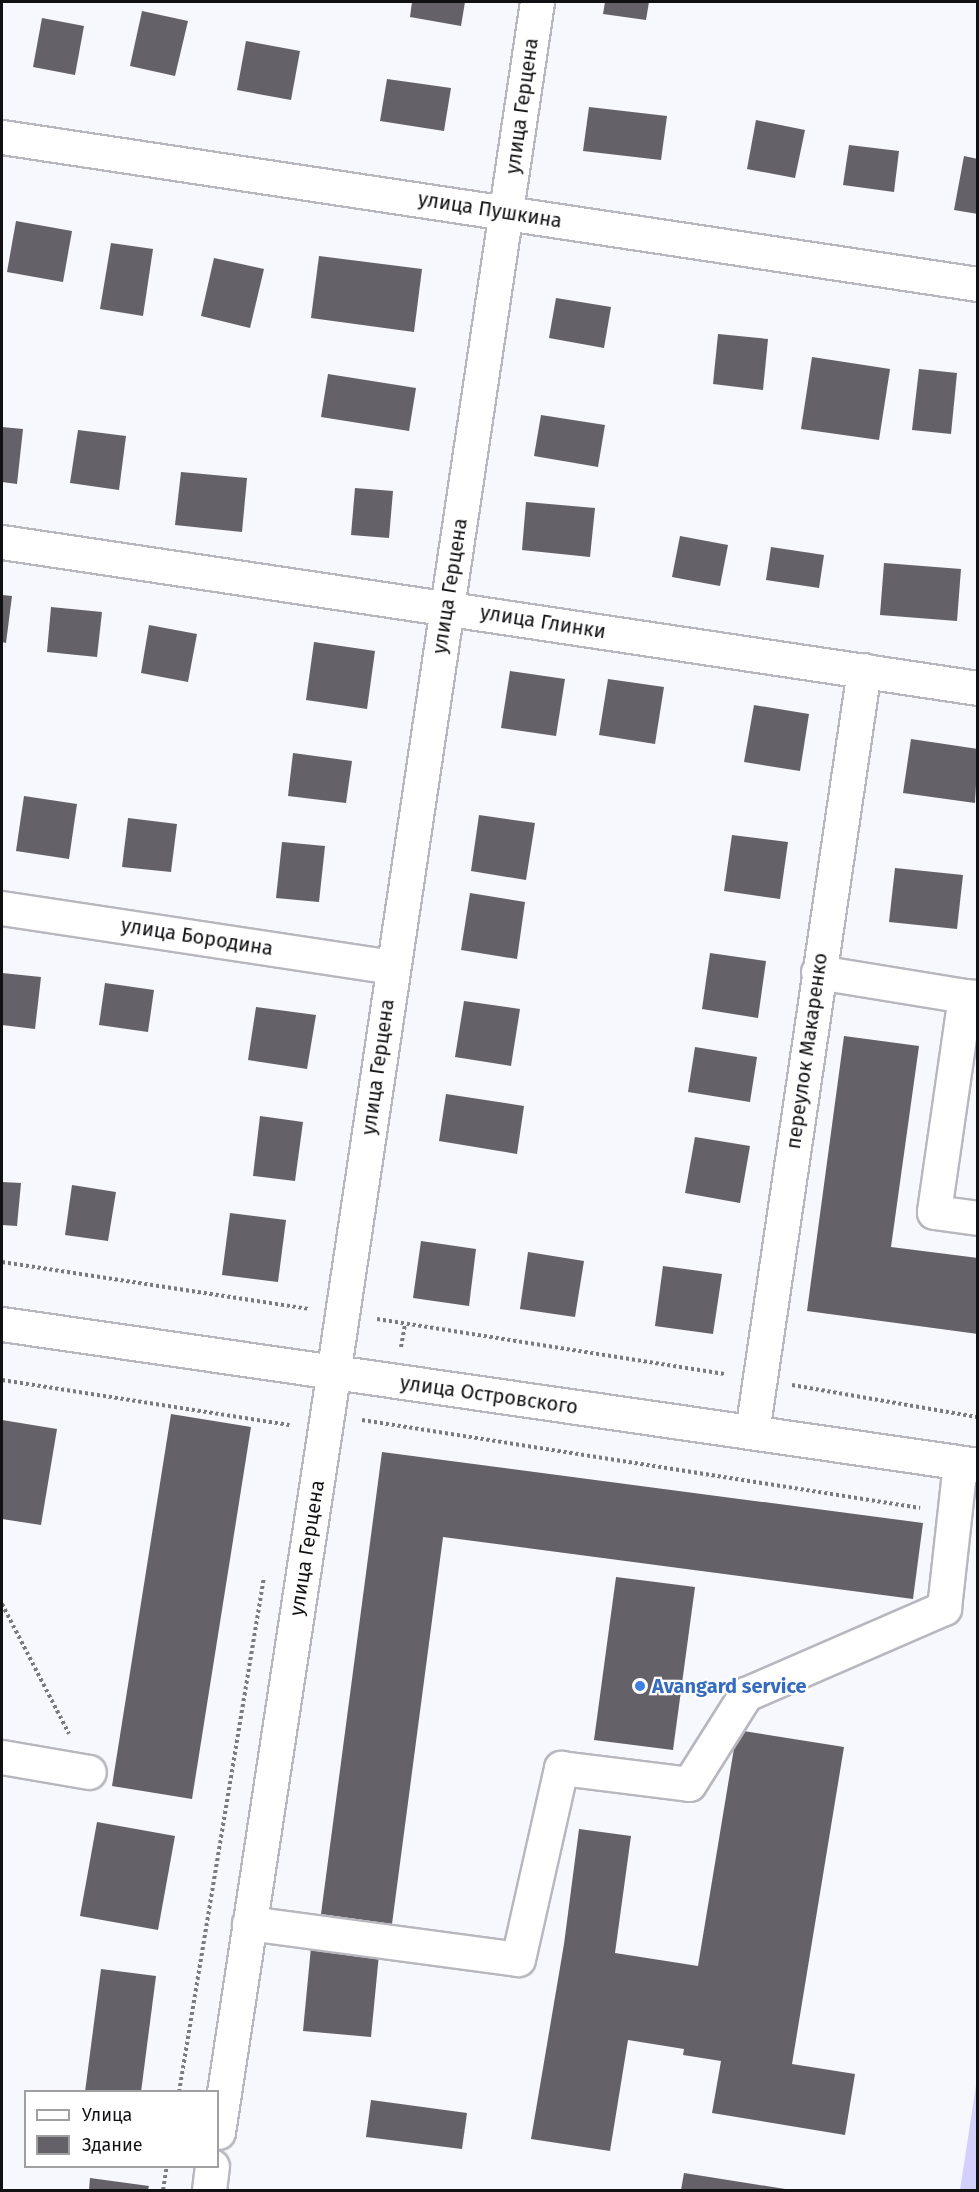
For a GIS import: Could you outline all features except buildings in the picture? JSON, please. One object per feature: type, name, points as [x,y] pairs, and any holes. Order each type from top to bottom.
[{"type":"street","name":"улица Герцена","points":[[219,2125],[537,2]]},
{"type":"street","name":"улица Пушкина","points":[[2,137],[978,284]]},
{"type":"street","name":"улица Глинки","points":[[2,542],[978,688]]},
{"type":"street","name":"переулок Макаренко","points":[[752,1431],[864,670]]},
{"type":"street","name":"улица Бородина","points":[[2,908],[393,967]]},
{"type":"street","points":[[818,972],[971,996],[934,1212],[978,1218]]},
{"type":"street","name":"улица Островского","points":[[2,1324],[969,1464]]},
{"type":"street","points":[[249,1923],[518,1959],[561,1768],[689,1784],[746,1694],[944,1608],[954,1514],[969,1464]]},
{"type":"street","points":[[2,1757],[89,1772]]},
{"type":"street","points":[[209,2190],[212,2168]]},
{"type":"path","points":[[2,1263],[759,1379],[978,1417]]},
{"type":"path","points":[[2,1380],[289,1424],[287,1436]]},
{"type":"path","points":[[357,1420],[954,1514]]},
{"type":"path","points":[[179,2090],[264,1576]]},
{"type":"path","points":[[2,1604],[89,1772]]},
{"type":"path","points":[[163,2190],[167,2168]]},
{"type":"shaded area","points":[[977,2079],[977,2190],[960,2190]]},
{"type":"place","name":"Avangard service","points":[[640,1686]]}]
